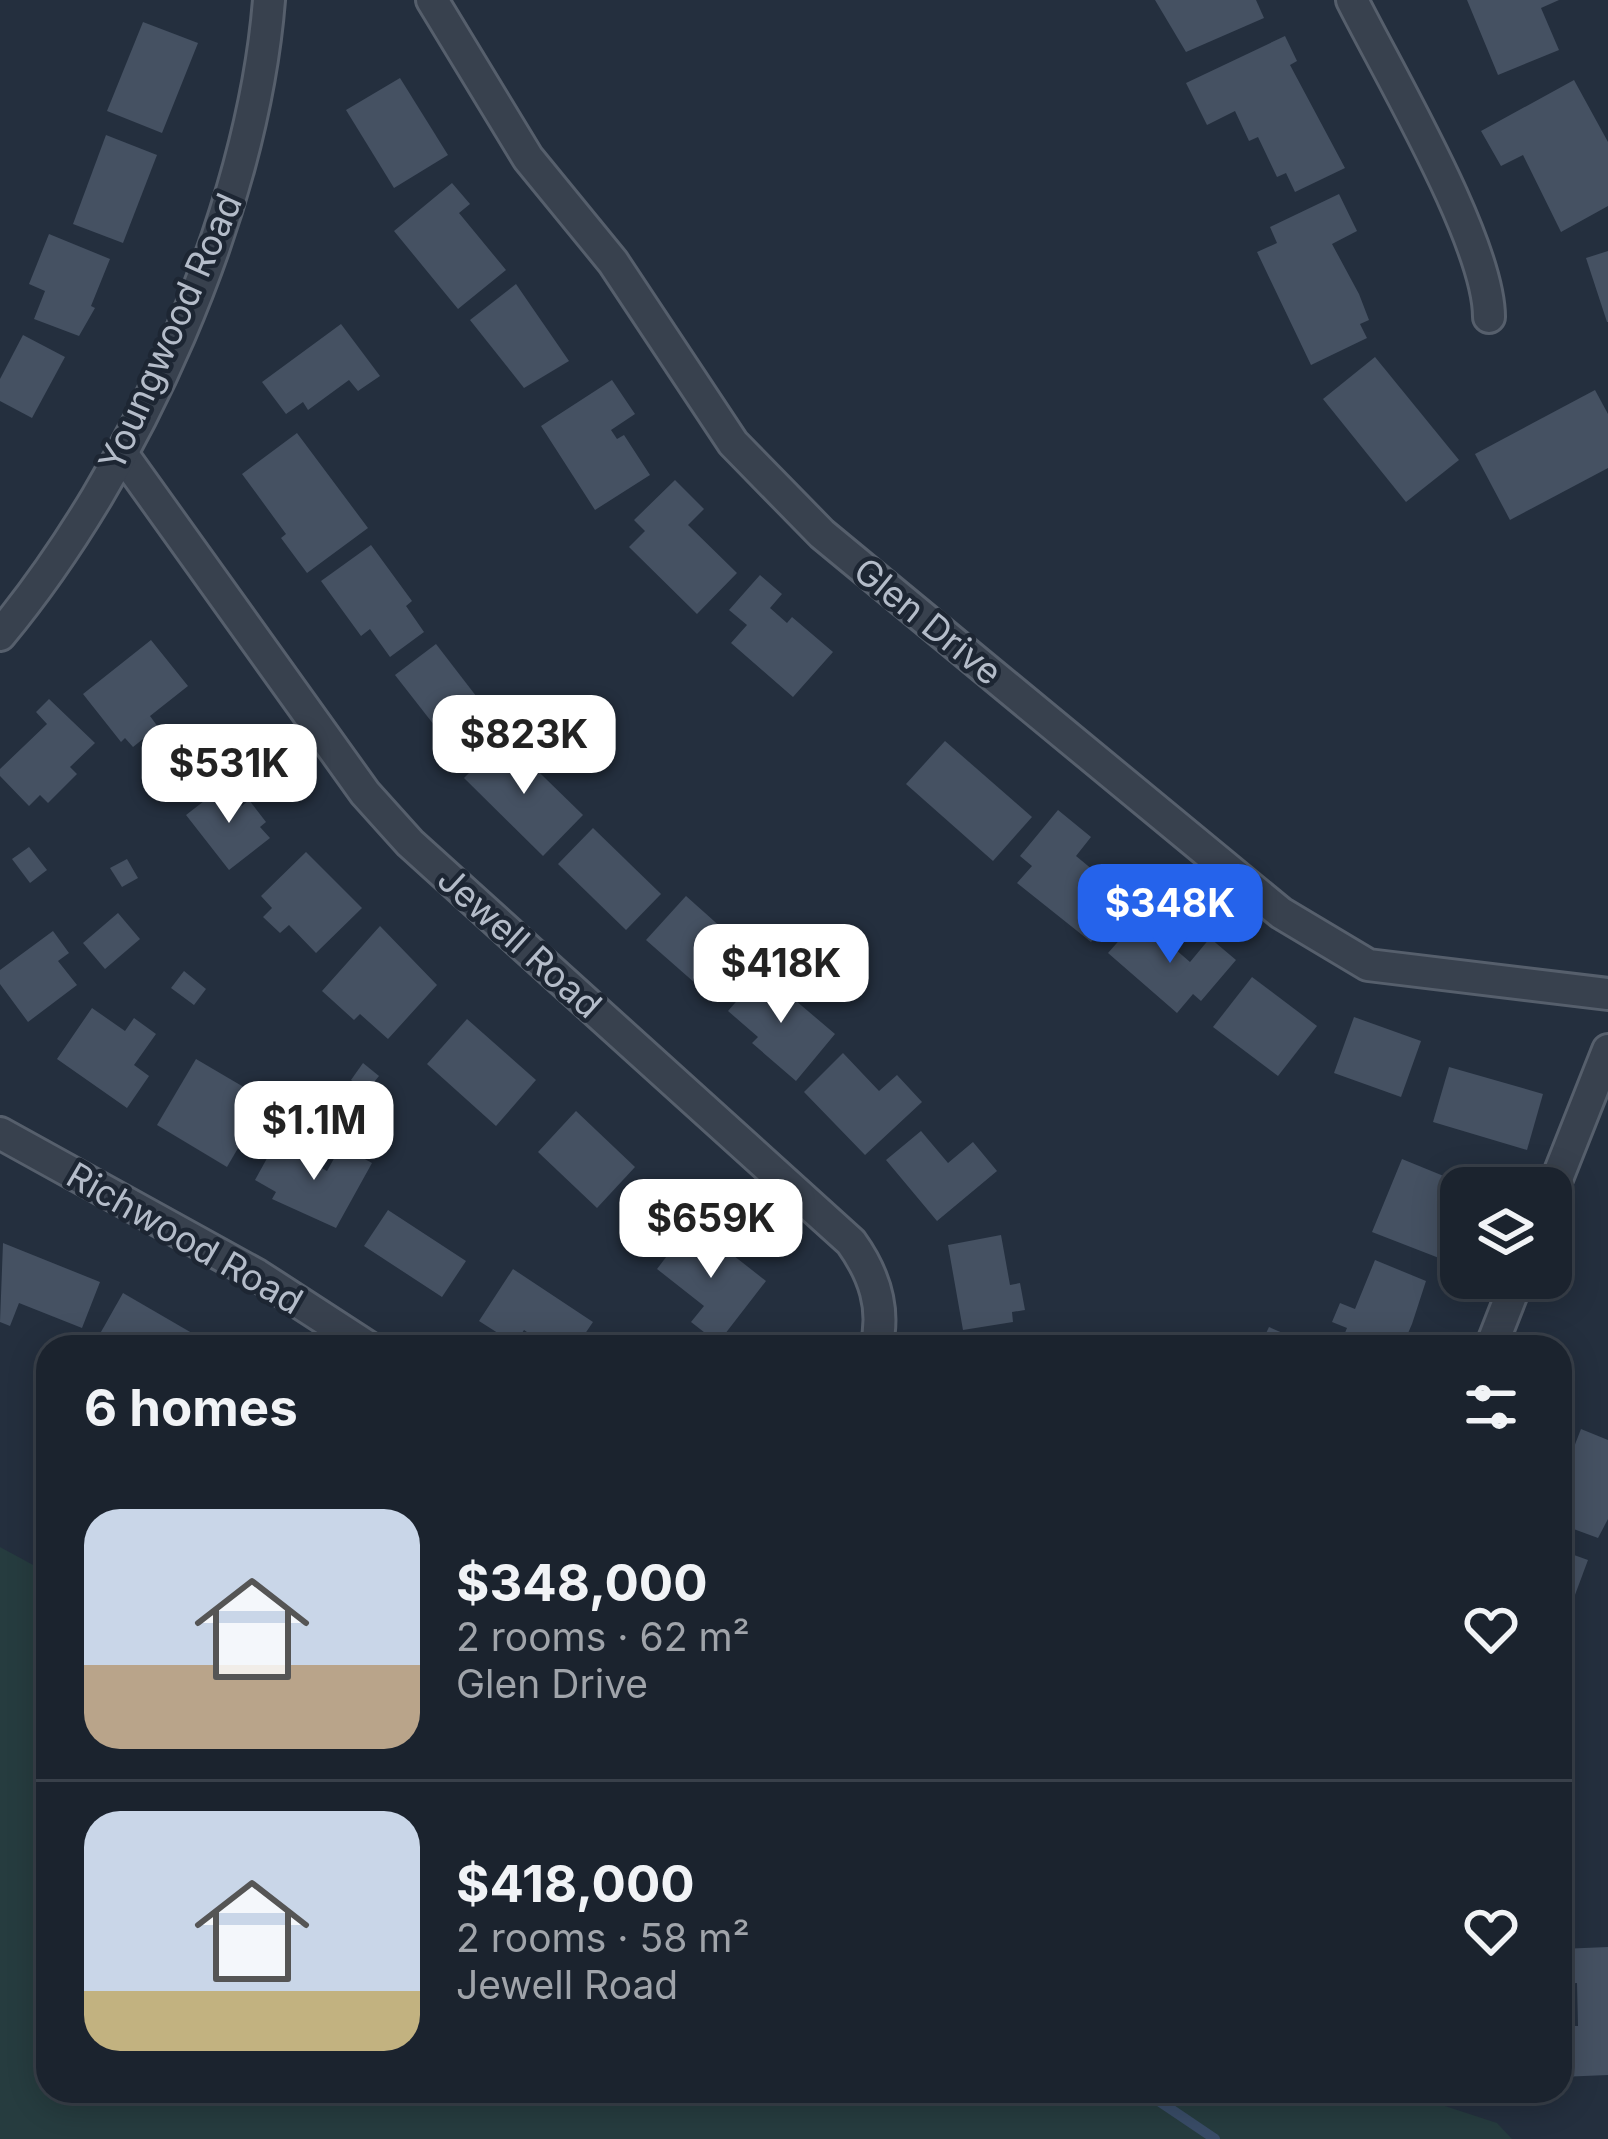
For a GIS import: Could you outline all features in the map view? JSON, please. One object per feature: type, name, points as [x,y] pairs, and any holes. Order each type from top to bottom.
[{"type":"street","name":"Youngwood Road","points":[[0,635],[123,455],[230,204],[269,0]]},
{"type":"street","name":"Glen Drive","points":[[432,0],[517,142],[626,279],[705,408],[822,534],[1281,913],[1336,950],[1402,973],[1608,994]]},
{"type":"street","points":[[1352,0],[1471,241],[1486,285],[1489,317]]},
{"type":"street","name":"Jewell Road","points":[[123,455],[365,794],[851,1243],[874,1286],[880,1312],[877,1335]]},
{"type":"street","points":[[1561,1167],[1608,1050]]},
{"type":"street","name":"Richwood Road","points":[[0,1133],[257,1275],[350,1335]]},
{"type":"street","points":[[1496,1335],[1510,1299]]},
{"type":"green space","points":[[0,1547],[36,1566],[36,2103],[1436,2103],[1497,2123],[1512,2139],[0,2139]]},
{"type":"building","points":[[1155,0],[1256,0],[1264,18],[1186,52]]},
{"type":"building","points":[[1467,0],[1559,0],[1541,8],[1559,50],[1498,75]]},
{"type":"building","points":[[143,22],[198,43],[162,133],[107,111]]},
{"type":"building","points":[[1285,36],[1297,61],[1290,65],[1345,168],[1295,192],[1286,173],[1277,177],[1258,137],[1249,141],[1235,111],[1207,125],[1186,83]]},
{"type":"building","points":[[400,78],[448,155],[394,188],[346,110]]},
{"type":"building","points":[[1574,80],[1608,142],[1608,206],[1561,232],[1523,155],[1501,166],[1481,131]]},
{"type":"building","points":[[106,135],[157,155],[123,243],[73,224]]},
{"type":"building","points":[[452,183],[470,204],[459,213],[506,270],[458,309],[394,231]]},
{"type":"building","points":[[1339,194],[1357,231],[1332,244],[1369,320],[1360,324],[1367,338],[1311,365],[1257,252],[1277,243],[1270,227]]},
{"type":"building","points":[[49,234],[110,259],[91,306],[95,308],[79,336],[34,319],[45,291],[29,284]]},
{"type":"building","points":[[1608,251],[1608,322],[1607,322],[1586,258]]},
{"type":"building","points":[[516,284],[569,361],[524,388],[470,320]]},
{"type":"building","points":[[341,324],[380,376],[358,391],[349,380],[308,410],[303,402],[286,414],[262,382]]},
{"type":"building","points":[[23,335],[65,357],[32,418],[0,401],[0,379]]},
{"type":"building","points":[[1375,357],[1459,460],[1406,502],[1323,399]]},
{"type":"building","points":[[612,380],[635,414],[611,430],[617,439],[624,435],[650,475],[595,510],[541,426]]},
{"type":"building","points":[[1595,390],[1608,414],[1608,468],[1510,520],[1475,454]]},
{"type":"building","points":[[297,433],[368,528],[307,573],[281,538],[286,534],[242,474]]},
{"type":"building","points":[[675,480],[704,509],[688,525],[737,573],[697,614],[629,547],[645,531],[634,520]]},
{"type":"building","points":[[371,545],[412,601],[406,606],[424,632],[390,657],[370,629],[361,636],[321,581]]},
{"type":"building","points":[[760,575],[782,594],[770,608],[787,623],[792,617],[833,652],[793,697],[731,643],[747,625],[729,610]]},
{"type":"building","points":[[151,640],[188,686],[150,716],[158,727],[133,747],[125,738],[121,742],[83,694]]},
{"type":"building","points":[[436,644],[493,718],[452,748],[395,675]]},
{"type":"building","points":[[49,699],[95,743],[70,767],[77,774],[48,803],[40,795],[29,806],[0,776],[0,769],[47,724],[36,712]]},
{"type":"building","points":[[504,738],[583,815],[543,856],[464,778]]},
{"type":"building","points":[[945,741],[1032,817],[993,861],[906,784]]},
{"type":"building","points":[[226,784],[242,806],[249,800],[266,822],[260,827],[270,838],[229,870],[186,815]]},
{"type":"building","points":[[1058,810],[1091,837],[1076,856],[1127,898],[1091,942],[1017,883],[1032,866],[1020,856]]},
{"type":"building","points":[[593,828],[661,894],[626,930],[558,864]]},
{"type":"building","points":[[29,847],[47,870],[30,883],[12,859]]},
{"type":"building","points":[[306,852],[362,908],[316,953],[289,925],[280,933],[263,917],[272,908],[261,896]]},
{"type":"building","points":[[127,859],[138,878],[122,887],[110,868]]},
{"type":"building","points":[[686,896],[751,954],[712,998],[646,940]]},
{"type":"building","points":[[118,913],[140,939],[105,969],[83,943]]},
{"type":"building","points":[[1139,918],[1190,962],[1210,938],[1236,960],[1201,1001],[1193,994],[1177,1013],[1108,953]]},
{"type":"building","points":[[380,926],[437,985],[388,1039],[360,1014],[354,1020],[322,991]]},
{"type":"building","points":[[53,931],[69,953],[58,961],[77,985],[28,1022],[0,984],[0,970]]},
{"type":"building","points":[[184,971],[206,989],[194,1005],[171,988]]},
{"type":"building","points":[[762,972],[835,1034],[796,1081],[752,1043],[758,1037],[728,1011]]},
{"type":"building","points":[[1252,977],[1317,1026],[1278,1076],[1213,1027]]},
{"type":"building","points":[[92,1008],[125,1031],[134,1018],[156,1034],[134,1065],[149,1076],[127,1108],[57,1059]]},
{"type":"building","points":[[1354,1017],[1421,1041],[1401,1097],[1334,1073]]},
{"type":"building","points":[[467,1019],[536,1080],[496,1126],[427,1064]]},
{"type":"building","points":[[843,1053],[879,1091],[897,1075],[922,1102],[865,1155],[804,1092]]},
{"type":"building","points":[[196,1059],[266,1100],[227,1167],[157,1125]]},
{"type":"building","points":[[363,1063],[379,1076],[366,1092],[351,1080]]},
{"type":"building","points":[[1449,1067],[1543,1094],[1527,1150],[1433,1122]]},
{"type":"building","points":[[576,1111],[635,1167],[597,1208],[538,1152]]},
{"type":"building","points":[[921,1131],[948,1163],[973,1142],[997,1171],[937,1221],[886,1160]]},
{"type":"building","points":[[276,1142],[327,1171],[341,1146],[372,1163],[336,1228],[272,1199],[276,1192],[255,1180]]},
{"type":"building","points":[[1402,1159],[1440,1175],[1439,1258],[1372,1232]]},
{"type":"building","points":[[388,1210],[466,1261],[442,1297],[364,1246]]},
{"type":"building","points":[[692,1223],[766,1281],[724,1335],[708,1335],[691,1322],[704,1306],[657,1269]]},
{"type":"building","points":[[1001,1235],[1010,1285],[1020,1283],[1025,1310],[1012,1312],[1013,1322],[963,1330],[948,1245]]},
{"type":"building","points":[[3,1243],[100,1282],[82,1328],[19,1303],[10,1326],[0,1322]]},
{"type":"building","points":[[1375,1260],[1426,1281],[1407,1335],[1344,1335],[1347,1328],[1332,1322],[1340,1303],[1355,1309]]},
{"type":"building","points":[[513,1269],[593,1322],[584,1335],[531,1335],[524,1330],[521,1335],[501,1335],[479,1321]]},
{"type":"building","points":[[123,1293],[195,1335],[99,1335]]},
{"type":"building","points":[[1581,1429],[1608,1440],[1608,1519],[1598,1538],[1572,1528],[1572,1452]]},
{"type":"building","points":[[1572,1554],[1588,1560],[1572,1603]]},
{"type":"building","points":[[1608,1947],[1608,2075],[1572,2076],[1572,2026],[1578,2026],[1572,1948]]},
{"type":"waterway","points":[[1162,2103],[1215,2139]]}]
